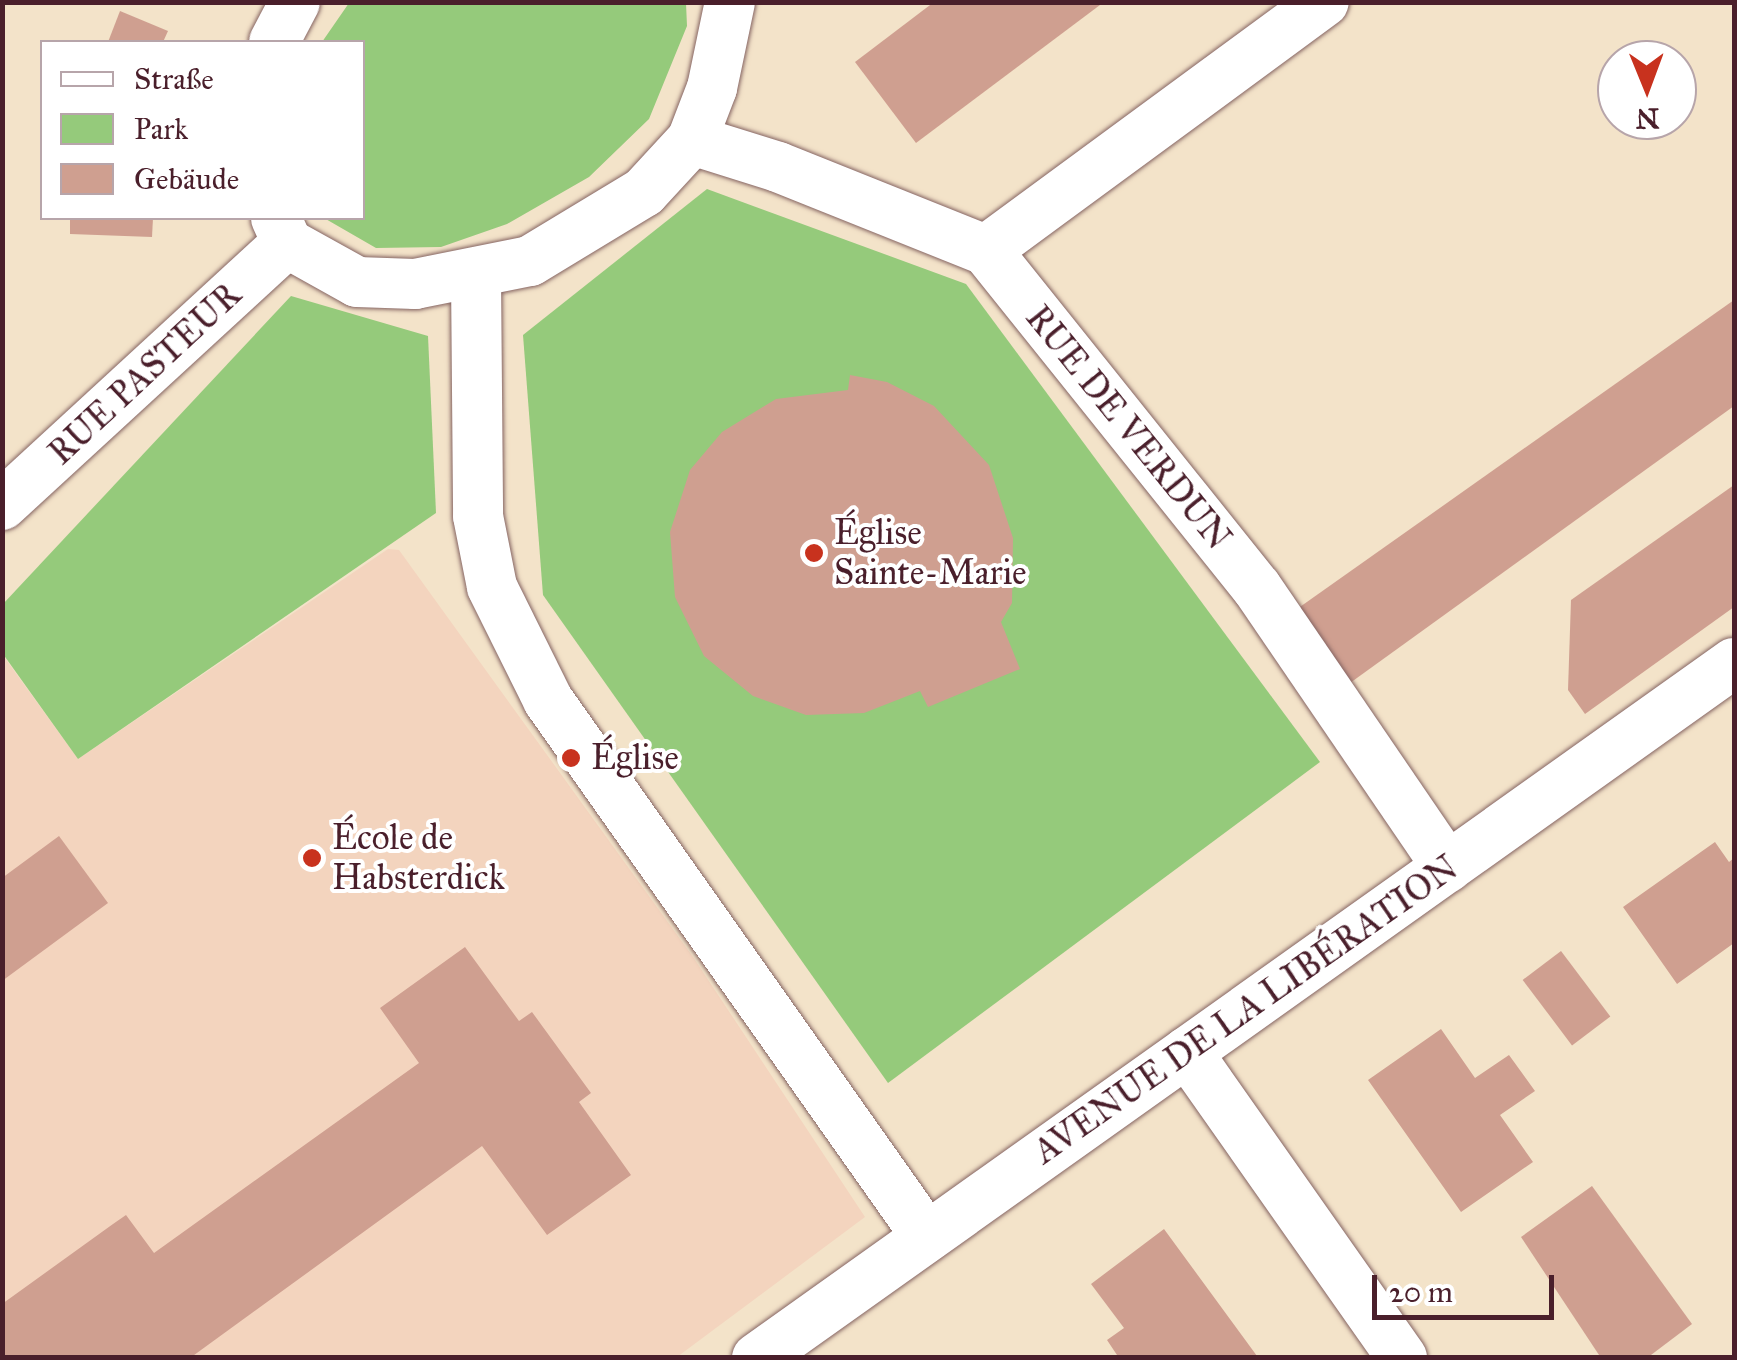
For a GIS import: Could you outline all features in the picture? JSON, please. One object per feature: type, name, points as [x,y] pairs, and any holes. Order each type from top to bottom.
[{"type":"street","points":[[275,40],[295,2]]},
{"type":"street","name":"RUE PASTEUR","points":[[2,505],[282,230],[356,282],[414,284],[476,276],[530,262],[583,234],[644,192],[692,140],[712,88],[730,2]]},
{"type":"street","points":[[986,250],[1324,2]]},
{"type":"street","name":"RUE DE VERDUN","points":[[692,140],[778,166],[986,250],[1257,588],[1447,867]]},
{"type":"street","points":[[476,276],[478,516],[492,588],[548,700],[927,1237]]},
{"type":"street","name":"AVENUE DE LA LIBÉRATION","points":[[757,1358],[1734,663]]},
{"type":"street","points":[[1188,1052],[1402,1358]]},
{"type":"shaded area","name":"École de Habsterdick","points":[[388,549],[399,550],[693,957],[865,1217],[677,1357],[3,1357],[2,654],[78,759]]},
{"type":"green space","points":[[349,3],[686,3],[687,26],[649,119],[589,177],[507,224],[441,247],[376,248],[327,220],[365,220],[365,40],[323,40]]},
{"type":"green space","points":[[707,189],[966,284],[1320,762],[888,1083],[543,595],[523,335]]},
{"type":"green space","points":[[291,296],[428,336],[436,513],[78,759],[3,654],[3,604]]},
{"type":"building","points":[[934,2],[1104,2],[916,143],[855,62]]},
{"type":"building","points":[[120,11],[168,31],[164,40],[109,40]]},
{"type":"building","points":[[70,220],[153,220],[152,237],[70,234]]},
{"type":"building","points":[[1734,300],[1734,406],[1350,683],[1297,609]]},
{"type":"building","name":"Église Sainte-Marie","points":[[850,375],[887,382],[934,406],[989,465],[1013,538],[1012,603],[1001,622],[1020,669],[928,707],[920,691],[864,713],[806,715],[753,696],[704,656],[675,597],[670,532],[690,470],[722,432],[776,399],[848,390]]},
{"type":"building","points":[[1734,485],[1734,607],[1585,714],[1568,690],[1571,600]]},
{"type":"building","points":[[59,836],[108,903],[2,981],[2,878]]},
{"type":"building","points":[[1715,842],[1729,862],[1734,858],[1734,943],[1677,984],[1623,907]]},
{"type":"building","points":[[465,947],[519,1021],[532,1012],[591,1093],[579,1102],[631,1175],[547,1235],[482,1146],[190,1358],[2,1358],[2,1304],[113,1224],[126,1215],[154,1253],[419,1063],[380,1008]]},
{"type":"building","points":[[1561,951],[1610,1016],[1572,1045],[1523,980]]},
{"type":"building","points":[[1441,1029],[1475,1078],[1509,1055],[1535,1091],[1500,1115],[1533,1162],[1461,1212],[1368,1080]]},
{"type":"building","points":[[1592,1186],[1692,1324],[1647,1358],[1601,1358],[1521,1237]]},
{"type":"building","points":[[1164,1229],[1255,1358],[1119,1358],[1107,1340],[1124,1328],[1091,1284]]},
{"type":"place","name":"Église Sainte-Marie","points":[[814,553]]},
{"type":"place","name":"Église","points":[[571,758]]},
{"type":"place","name":"École de Habsterdick","points":[[312,858]]}]
